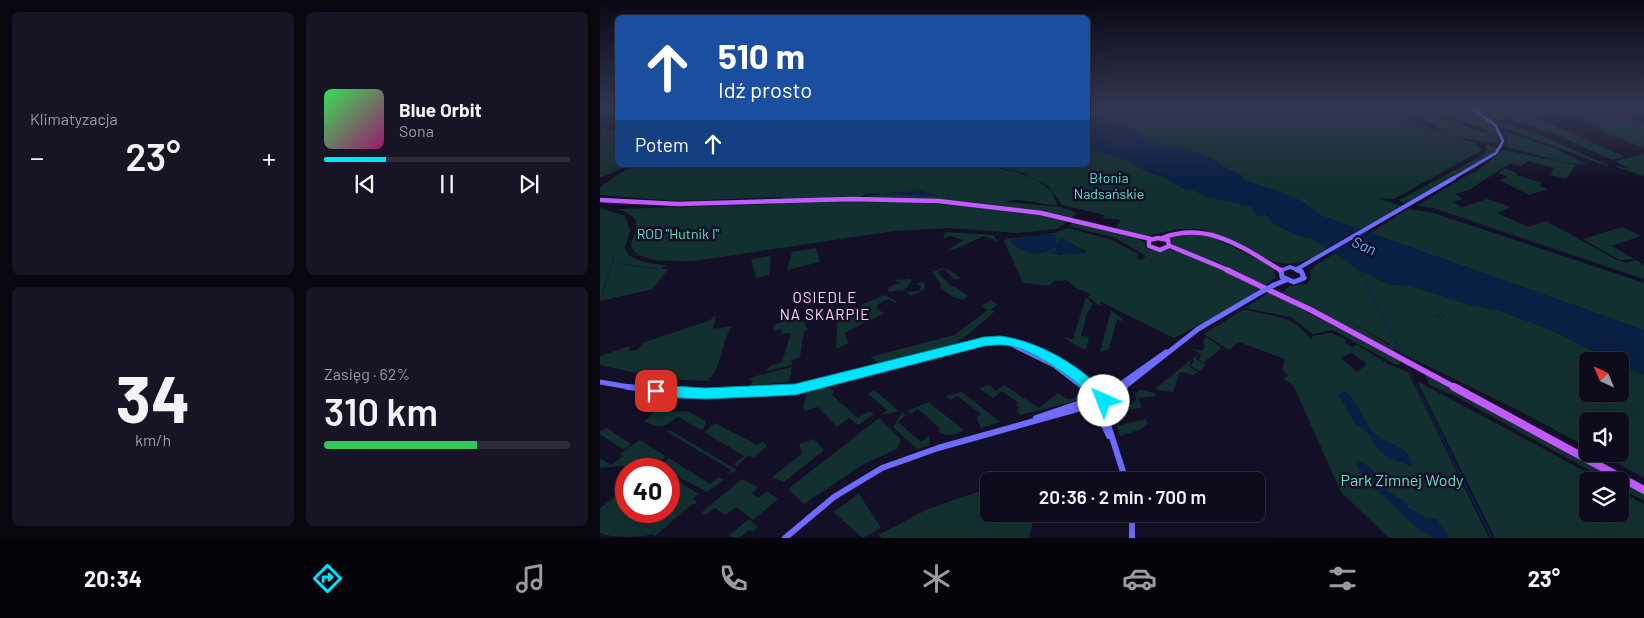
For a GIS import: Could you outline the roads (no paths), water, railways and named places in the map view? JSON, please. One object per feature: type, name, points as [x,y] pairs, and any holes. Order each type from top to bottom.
[{"type":"main road","points":[[600,200],[678,204],[875,198],[1003,207],[1066,218],[1150,240],[1164,239],[1176,232],[1190,230],[1209,233],[1282,269]]},
{"type":"main road","points":[[1164,239],[1168,247]]},
{"type":"main road","points":[[1150,240],[1148,246],[1153,249],[1168,247],[1184,252],[1272,290],[1387,350],[1644,490]]},
{"type":"street","points":[[1284,279],[1282,269],[1299,270],[1490,158],[1500,150],[1502,141],[1499,132]]},
{"type":"street","points":[[1088,401],[1100,400],[1206,324],[1274,284],[1284,279],[1302,280],[1304,276],[1299,270]]},
{"type":"street","points":[[600,382],[639,389],[680,393],[795,389],[993,340],[1020,343],[1062,366],[1088,384],[1105,389],[1123,384]]},
{"type":"street","points":[[977,344],[1006,343],[1024,348],[1079,383],[1088,401]]},
{"type":"street","points":[[785,538],[848,487],[882,468],[938,448],[1024,423],[1088,401],[1100,400],[1130,384],[1176,346]]},
{"type":"street","points":[[1088,384],[1100,400],[1123,472]]},
{"type":"street","points":[[1132,522],[1132,538]]},
{"type":"water","name":"San","points":[[1090,132],[1136,132],[1143,138],[1165,147],[1182,147],[1217,161],[1220,165],[1243,177],[1243,180],[1301,201],[1322,216],[1644,330],[1644,375],[1629,368],[1629,352],[1596,352],[1551,330],[1498,310],[1471,305],[1411,286],[1389,284],[1359,270],[1311,238],[1299,236],[1271,223],[1267,214],[1257,217],[1252,212],[1253,207],[1206,196],[1193,190],[1182,188],[1162,176],[1139,168],[1131,162],[1090,148]]},
{"type":"water","points":[[919,190],[939,196],[881,194]]},
{"type":"water","points":[[1056,235],[1055,244],[1061,239],[1087,254],[1052,254],[1051,252],[1057,250],[1055,247],[1044,253],[1031,253],[1019,248],[1010,241],[1020,237]]},
{"type":"water","points":[[1344,391],[1357,405],[1367,424],[1375,434],[1404,451],[1411,460],[1411,466],[1389,458],[1377,449],[1369,434],[1355,424],[1339,395]]},
{"type":"water","points":[[1360,461],[1371,468],[1389,492],[1409,504],[1407,507],[1427,518],[1437,519],[1449,538],[1433,538],[1417,528],[1384,496],[1370,486],[1355,464]]},
{"type":"waterway","points":[[602,294],[614,257]]},
{"type":"waterway","points":[[614,263],[658,269]]},
{"type":"waterway","points":[[1359,270],[1363,277]]},
{"type":"waterway","points":[[1364,280],[1392,336]]},
{"type":"waterway","points":[[1441,314],[1445,316],[1441,319],[1437,317],[1441,314]]},
{"type":"waterway","points":[[1395,341],[1402,356]]},
{"type":"waterway","points":[[1406,364],[1418,388]]},
{"type":"waterway","points":[[1417,387],[1492,538]]},
{"type":"district","name":"OSIEDLE NA SKARPIE","points":[[825,306]]},
{"type":"park label","name":"Błonia Nadsańskie","points":[[1109,186]]},
{"type":"park label","name":"ROD \"Hutnik I\"","points":[[678,234]]},
{"type":"park label","name":"Park Zimnej Wody","points":[[1402,480]]}]
